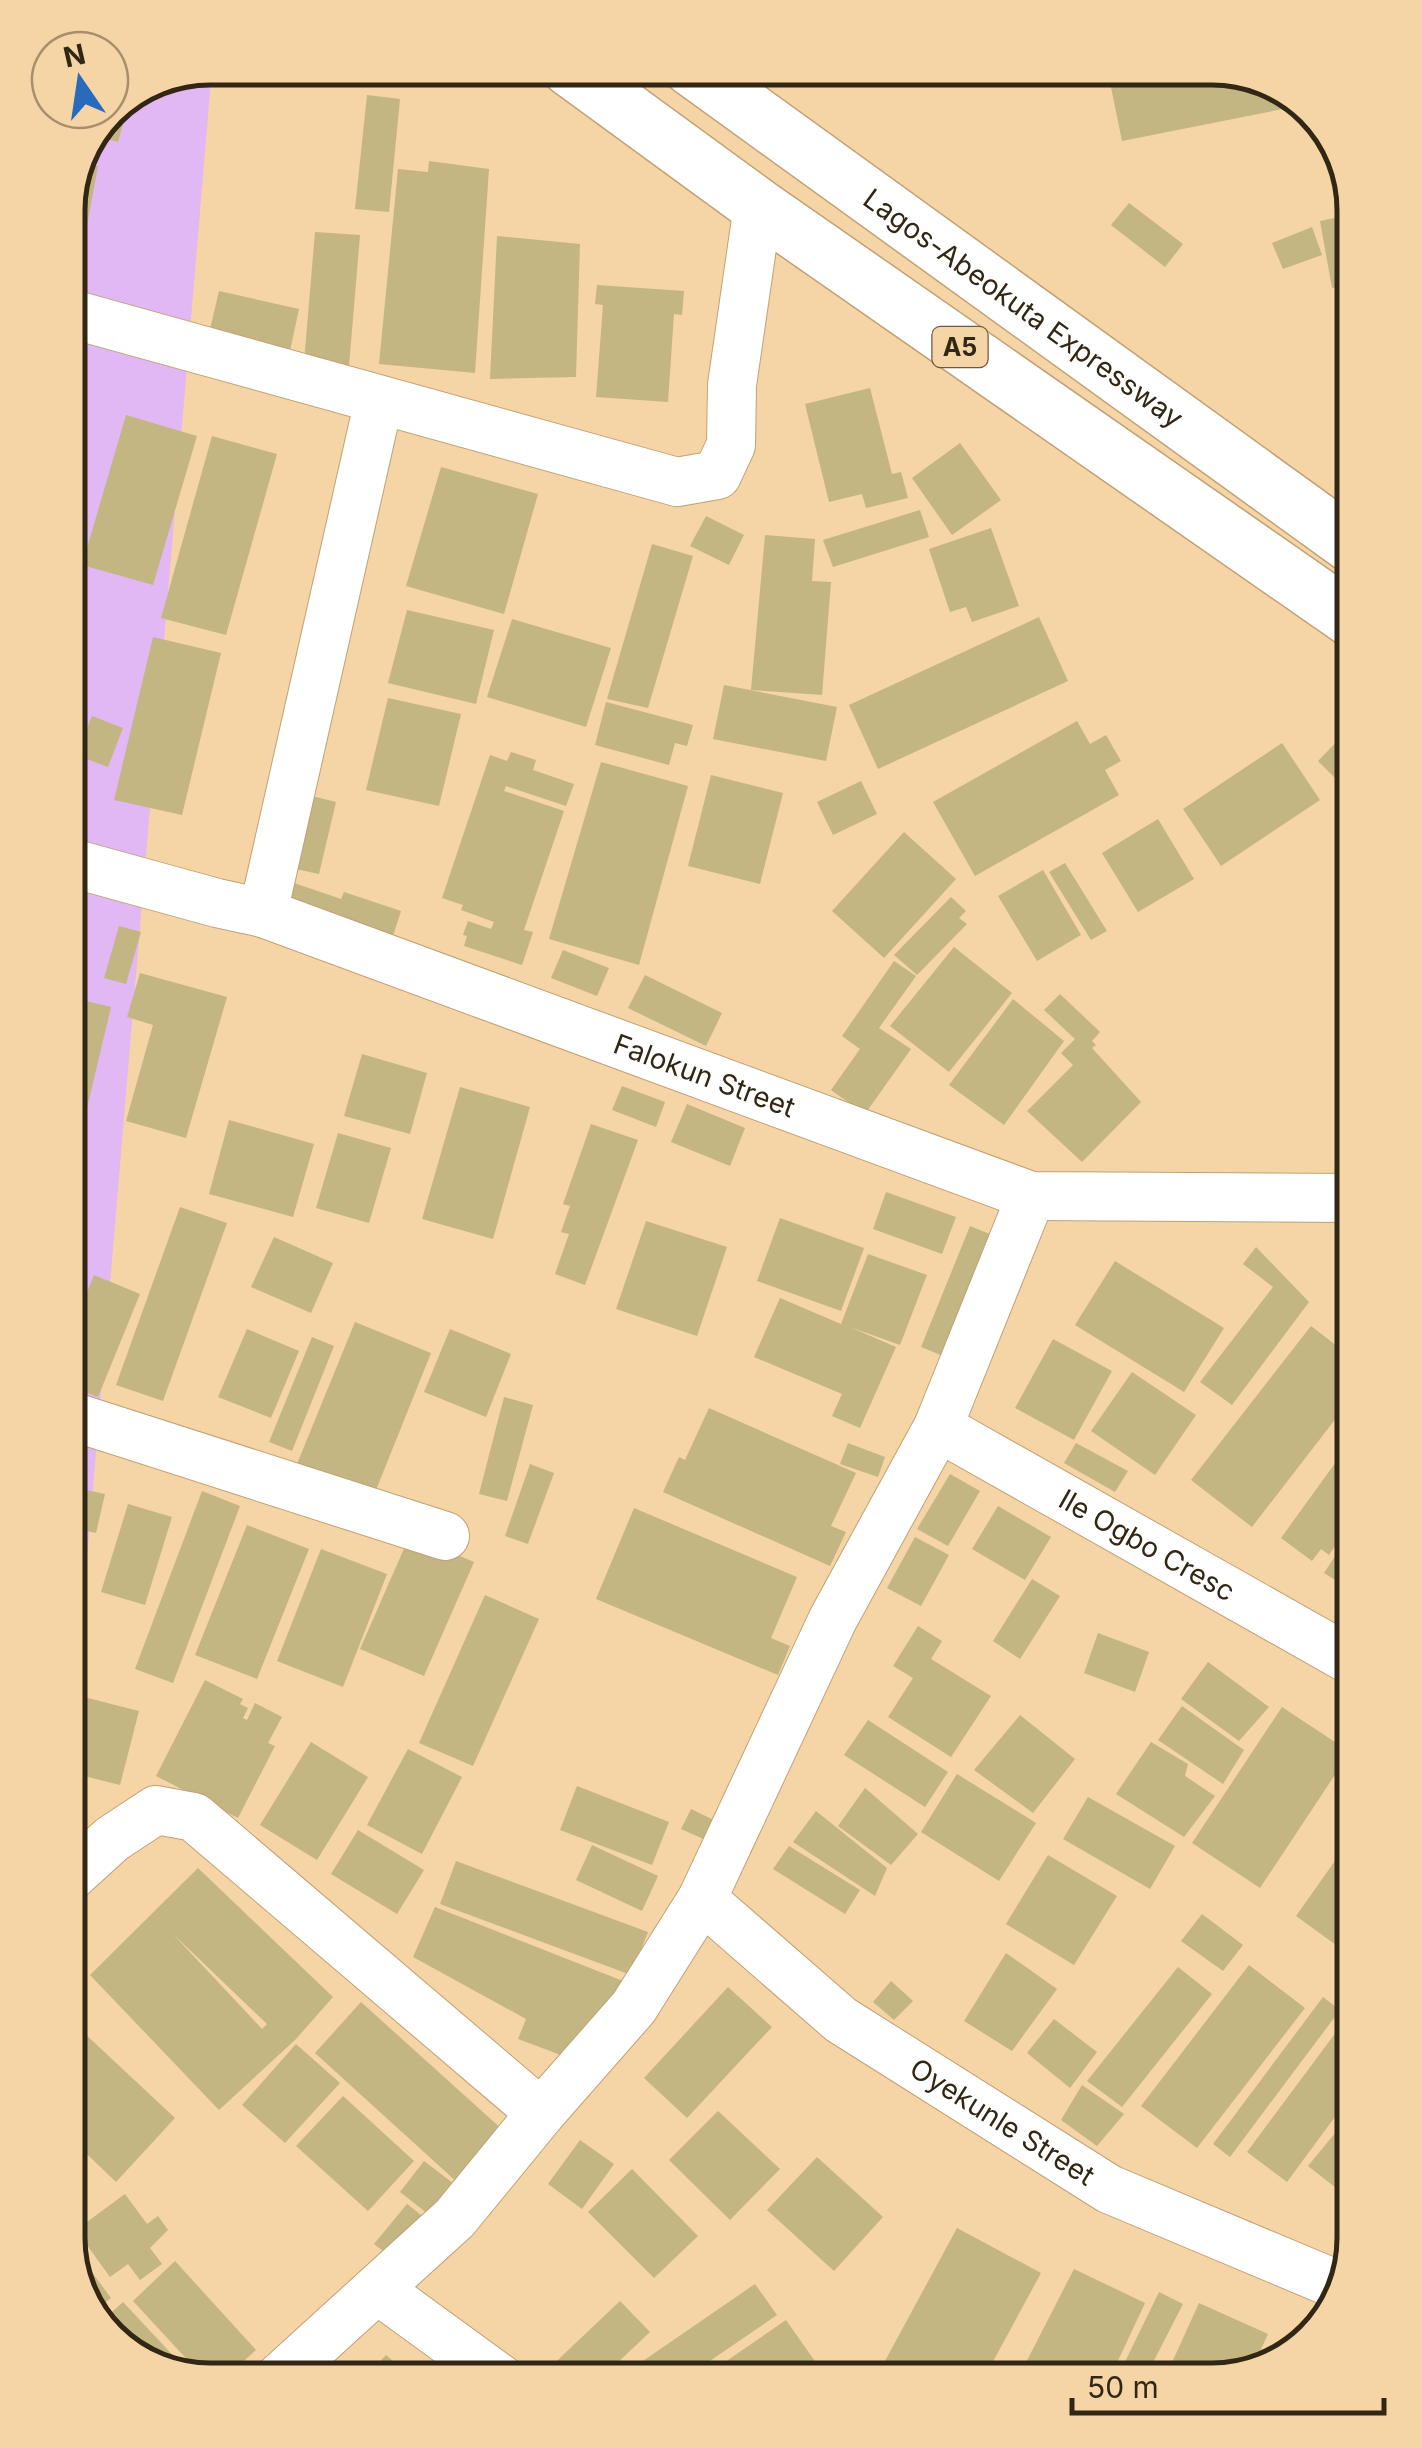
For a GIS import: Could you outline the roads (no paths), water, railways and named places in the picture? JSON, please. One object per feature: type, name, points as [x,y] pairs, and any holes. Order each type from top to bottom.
[{"type":"highway","name":"A5","points":[[592,85],[758,206],[1337,609]]},
{"type":"highway","name":"Lagos-Abeokuta Expressway","points":[[715,85],[1337,535]]},
{"type":"street","points":[[85,318],[677,482],[717,475],[731,445],[732,385],[758,206]]},
{"type":"street","points":[[263,913],[379,400]]},
{"type":"street","name":"Falokun Street","points":[[85,867],[263,913],[1031,1196],[1337,1198]]},
{"type":"street","points":[[295,2363],[455,2218],[634,2007],[702,1899],[833,1620],[938,1427],[1031,1196]]},
{"type":"street","points":[[85,1420],[445,1536]]},
{"type":"street","name":"Ile Ogbo Cresc","points":[[938,1427],[1337,1652]]},
{"type":"street","points":[[85,1864],[112,1839],[156,1810],[194,1817],[541,2113]]},
{"type":"street","name":"Oyekunle Street","points":[[702,1899],[842,2020],[1108,2189],[1329,2281]]},
{"type":"street","points":[[377,2288],[479,2363]]}]
